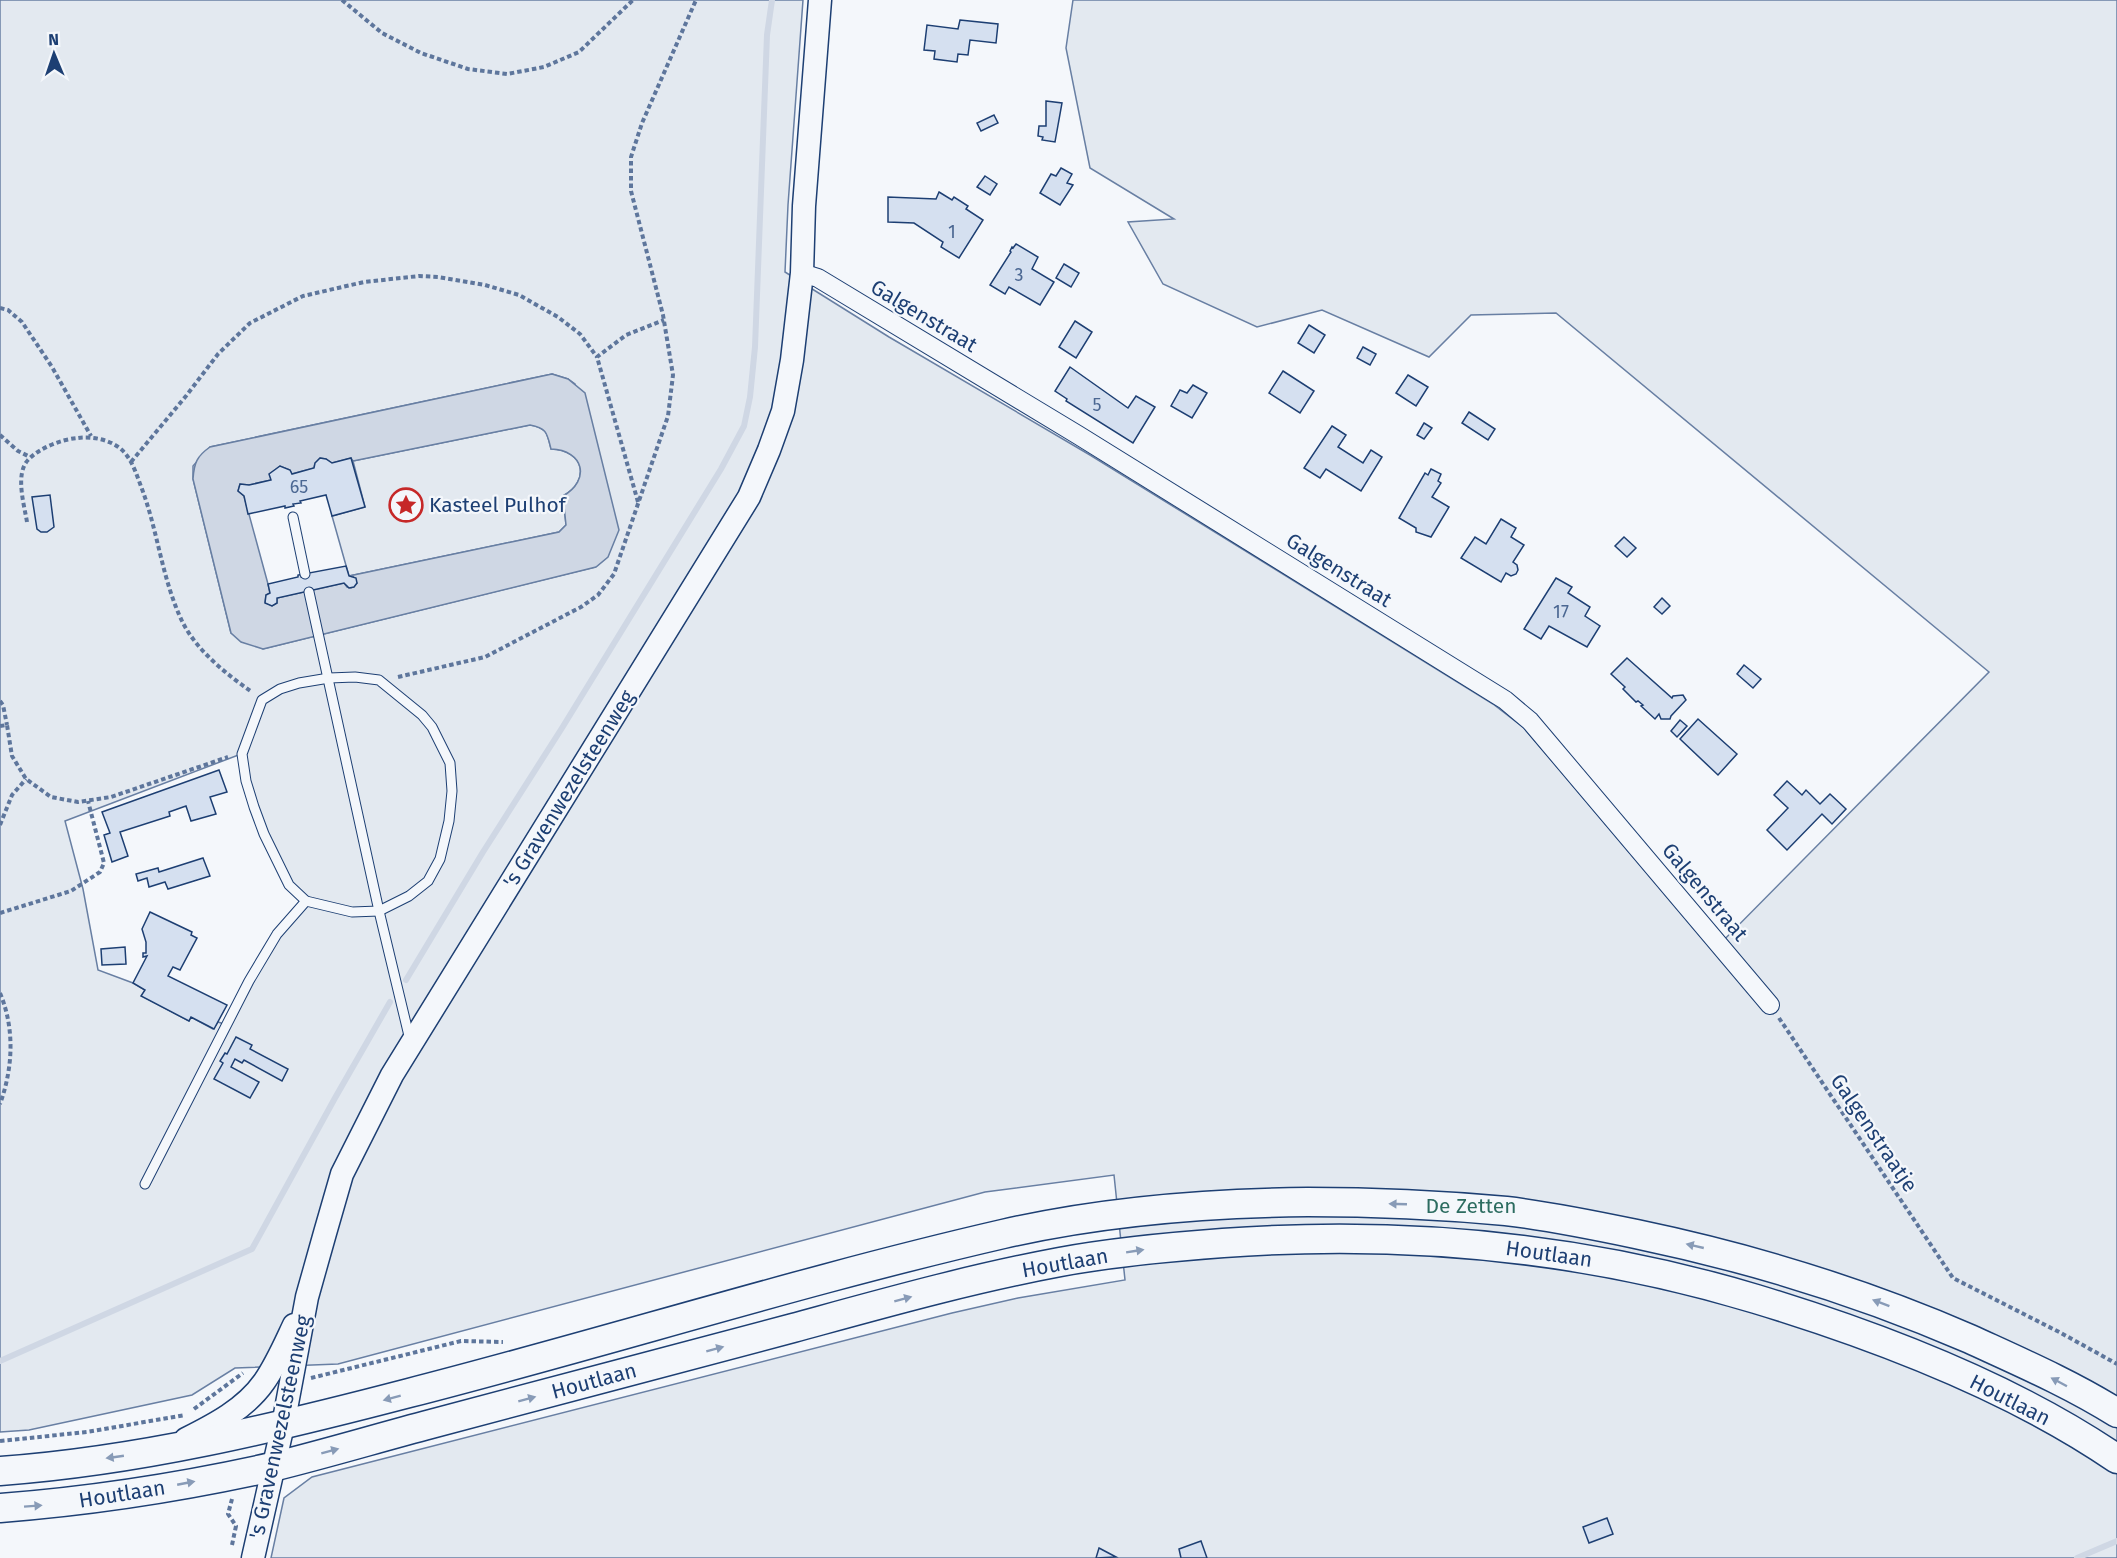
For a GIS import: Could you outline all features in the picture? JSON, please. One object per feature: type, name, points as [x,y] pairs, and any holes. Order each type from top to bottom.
[{"type":"main road","name":"Houtlaan","points":[[0,1471],[35,1469],[165,1450],[283,1425],[477,1376],[830,1278],[1004,1233],[1142,1211],[1252,1203],[1419,1204],[1512,1212],[1598,1226],[1741,1258],[1817,1280],[1929,1321],[2031,1366],[2117,1413]]},
{"type":"main road","name":"Houtlaan","points":[[0,1508],[86,1500],[273,1466],[923,1293],[1020,1270],[1147,1249],[1338,1238],[1430,1241],[1510,1248],[1589,1259],[1656,1272],[1734,1293],[1801,1313],[1930,1360],[2013,1400],[2094,1443],[2117,1459]]},
{"type":"street","name":"'s Gravenwezelsteenweg","points":[[253,1558],[283,1425],[307,1297],[342,1174],[392,1075],[749,497],[769,450],[783,411],[792,360],[802,273],[805,195],[820,0]]},
{"type":"street","name":"Galgenstraat","points":[[802,273],[818,278],[1078,435],[1505,700],[1530,721],[1770,1005]]},
{"type":"street","name":"'s Gravenwezelsteenweg","points":[[165,1450],[234,1411],[263,1383],[279,1356],[307,1297]]},
{"type":"lane","points":[[292,517],[305,574]]},
{"type":"lane","points":[[309,592],[379,911],[411,1043]]},
{"type":"lane","points":[[355,677],[380,680],[422,715],[432,727],[450,763],[452,791],[449,820],[440,859],[428,881],[409,896],[379,911],[352,912],[306,901],[289,885],[264,834],[246,781],[242,754],[262,700],[280,689],[298,683],[329,678],[355,677]]},
{"type":"lane","points":[[144,1184],[249,981],[277,934],[306,901]]},
{"type":"path","points":[[342,0],[382,33],[422,54],[468,69],[507,74],[544,67],[579,52],[633,0]]},
{"type":"path","points":[[380,680],[485,657],[581,607],[598,595],[614,574],[668,416],[673,375],[664,320],[631,191],[631,157],[642,123],[696,0]]},
{"type":"path","points":[[131,462],[218,354],[250,323],[303,296],[364,282],[419,276],[438,277],[485,285],[519,295],[558,317],[580,334],[597,357],[638,503]]},
{"type":"path","points":[[0,308],[8,310],[22,322],[52,367],[92,437]]},
{"type":"path","points":[[597,357],[626,336],[664,320]]},
{"type":"path","points":[[0,435],[18,451],[30,457]]},
{"type":"path","points":[[27,522],[22,480],[23,466],[30,457],[70,438],[92,437],[117,446],[131,462],[147,504],[172,595],[182,622],[204,651],[235,680],[262,700]]},
{"type":"path","points":[[0,701],[3,705],[12,756],[26,779],[51,797],[78,802],[111,797],[227,757],[242,754]]},
{"type":"path","points":[[0,726],[7,725]]},
{"type":"path","points":[[0,825],[12,795],[26,779]]},
{"type":"path","points":[[0,913],[71,891],[100,872],[104,862],[88,801]]},
{"type":"path","points":[[0,993],[11,1032],[8,1084],[0,1104]]},
{"type":"path","name":"Galgenstraatje","points":[[1770,1005],[1953,1278],[2117,1364]]},
{"type":"path","points":[[0,1441],[87,1432],[185,1415],[241,1373],[248,1372],[263,1383]]},
{"type":"green space","name":"De Zetten","points":[[0,0],[803,0],[785,272],[889,337],[1090,455],[1493,704],[1524,728],[1713,951],[1989,672],[1556,313],[1471,315],[1429,357],[1322,310],[1257,327],[1163,284],[1128,222],[1174,219],[1090,168],[1066,48],[1073,0],[2117,0],[2117,1558],[271,1558],[284,1498],[312,1477],[952,1313],[1018,1298],[1125,1280],[1114,1175],[985,1192],[338,1364],[235,1368],[192,1395],[29,1430],[0,1432]],"holes":[[[552,374],[575,384],[608,556],[595,567],[263,649],[231,633],[193,479],[193,466],[210,447]],[[241,754],[264,834],[289,885],[306,901],[277,934],[227,1025],[218,1022],[213,1029],[191,1017],[189,1021],[142,996],[145,990],[133,983],[98,970],[83,889],[65,821]]]},
{"type":"green space","points":[[530,425],[545,432],[551,449],[571,455],[580,467],[578,482],[563,496],[566,525],[559,532],[349,576],[332,516],[365,507],[353,461]]},
{"type":"shaded area","points":[[552,374],[568,379],[585,393],[619,530],[608,557],[596,567],[263,649],[241,642],[231,633],[193,479],[197,460],[210,447]],"holes":[[[530,425],[545,432],[551,449],[571,455],[580,467],[578,482],[563,496],[566,525],[559,532],[349,576],[353,576],[357,583],[351,588],[344,583],[277,598],[277,603],[272,606],[265,602],[266,595],[270,593],[244,496],[238,491],[240,484],[249,485],[271,480],[270,474],[280,466],[290,470],[292,474],[314,468],[320,458],[332,463],[351,458],[353,461]]]},
{"type":"building","points":[[960,20],[998,24],[996,43],[970,40],[968,55],[958,54],[957,62],[934,59],[935,51],[924,50],[927,25],[958,29]]},
{"type":"building","points":[[1046,101],[1062,103],[1055,142],[1042,140],[1043,137],[1038,136],[1039,126],[1046,126]]},
{"type":"building","points":[[994,115],[998,123],[981,131],[977,123]]},
{"type":"building","points":[[1061,168],[1072,174],[1067,183],[1073,185],[1060,205],[1040,193],[1051,174],[1056,176]]},
{"type":"building","points":[[985,176],[997,184],[990,195],[977,187]]},
{"type":"building","points":[[939,192],[952,200],[954,197],[968,206],[966,209],[983,220],[959,258],[941,247],[943,242],[914,223],[888,222],[888,197],[936,199]]},
{"type":"building","points":[[1016,244],[1038,257],[1032,269],[1054,282],[1040,305],[1009,287],[1005,294],[990,285]]},
{"type":"building","points":[[1064,264],[1079,273],[1071,287],[1056,278]]},
{"type":"building","points":[[1075,321],[1092,332],[1076,358],[1059,347]]},
{"type":"building","points":[[1309,325],[1325,335],[1314,353],[1298,343]]},
{"type":"building","points":[[1363,347],[1376,354],[1370,365],[1357,358]]},
{"type":"building","points":[[1070,367],[1128,408],[1136,396],[1155,407],[1133,443],[1066,401],[1067,399],[1055,391]]},
{"type":"building","points":[[1283,371],[1314,391],[1300,413],[1269,393]]},
{"type":"building","points":[[1408,375],[1428,387],[1416,406],[1396,393]]},
{"type":"building","points":[[1193,385],[1207,393],[1192,418],[1171,406],[1180,390],[1187,393]]},
{"type":"building","points":[[1469,412],[1495,429],[1488,440],[1462,423]]},
{"type":"building","points":[[1424,423],[1432,428],[1424,439],[1417,435]]},
{"type":"building","points":[[1332,426],[1346,435],[1338,447],[1363,463],[1371,450],[1382,457],[1361,491],[1326,469],[1320,478],[1304,468]]},
{"type":"building","points":[[320,458],[332,463],[351,458],[365,507],[332,516],[326,495],[300,501],[301,503],[293,504],[294,506],[248,514],[244,496],[238,491],[240,484],[249,485],[271,480],[269,474],[280,466],[290,470],[292,474],[314,468]]},
{"type":"building","points":[[1431,469],[1441,474],[1438,481],[1441,483],[1432,497],[1449,507],[1431,537],[1416,532],[1416,528],[1399,518],[1425,473],[1428,475]]},
{"type":"building","points":[[50,495],[54,527],[47,532],[41,532],[37,529],[32,497]]},
{"type":"building","points":[[1501,519],[1516,528],[1511,537],[1524,545],[1513,562],[1517,565],[1516,574],[1511,576],[1506,573],[1501,582],[1461,558],[1475,537],[1486,544]]},
{"type":"building","points":[[1624,537],[1636,548],[1627,557],[1615,546]]},
{"type":"building","points":[[346,566],[349,576],[356,578],[357,583],[354,587],[349,588],[344,583],[277,598],[277,603],[272,606],[265,603],[266,595],[270,593],[268,584],[298,577],[298,575]]},
{"type":"building","points":[[1556,578],[1572,587],[1568,593],[1590,607],[1585,616],[1600,626],[1587,647],[1549,626],[1541,639],[1524,629]]},
{"type":"building","points":[[1662,598],[1670,606],[1662,614],[1654,607]]},
{"type":"building","points":[[1627,658],[1672,698],[1683,695],[1686,700],[1670,719],[1661,719],[1659,714],[1655,719],[1641,706],[1643,705],[1636,702],[1623,689],[1625,687],[1611,674]]},
{"type":"building","points":[[1744,665],[1761,679],[1753,688],[1737,674]]},
{"type":"building","points":[[1698,719],[1737,754],[1718,775],[1680,739]]},
{"type":"building","points":[[1680,720],[1687,726],[1677,737],[1671,731]]},
{"type":"building","points":[[219,770],[227,792],[210,797],[216,814],[191,821],[186,806],[169,812],[170,816],[120,832],[128,856],[112,862],[104,835],[110,833],[102,812]]},
{"type":"building","points":[[1787,781],[1802,795],[1806,790],[1820,804],[1830,794],[1846,809],[1832,824],[1822,814],[1787,850],[1767,830],[1788,808],[1774,795]]},
{"type":"building","points":[[203,858],[210,876],[168,889],[165,882],[149,887],[147,878],[138,881],[136,874],[158,868],[159,872]]},
{"type":"building","points":[[150,912],[192,932],[191,935],[197,938],[180,970],[173,967],[168,976],[227,1005],[214,1029],[191,1017],[189,1021],[141,996],[145,990],[133,983],[147,956],[143,957],[143,953],[146,953],[146,942],[142,929]]},
{"type":"building","points":[[125,947],[126,964],[102,965],[101,949]]},
{"type":"building","points":[[236,1037],[252,1045],[250,1049],[288,1069],[282,1081],[244,1060],[242,1063],[235,1059],[231,1067],[259,1082],[250,1098],[214,1079],[223,1063],[220,1061],[225,1053],[227,1054]]},
{"type":"building","points":[[1607,1518],[1613,1534],[1589,1543],[1583,1527]]},
{"type":"building","points":[[1201,1541],[1207,1558],[1181,1558],[1179,1549]]},
{"type":"building","points":[[1099,1548],[1116,1557],[1096,1558]]},
{"type":"waterway","points":[[406,980],[721,469],[744,426],[750,397],[755,347],[767,35],[772,0]]},
{"type":"waterway","points":[[0,1361],[252,1249],[390,1002]]},
{"type":"waterway","points":[[2077,1558],[2117,1541]]},
{"type":"place","name":"Kasteel Pulhof","points":[[406,505]]}]
